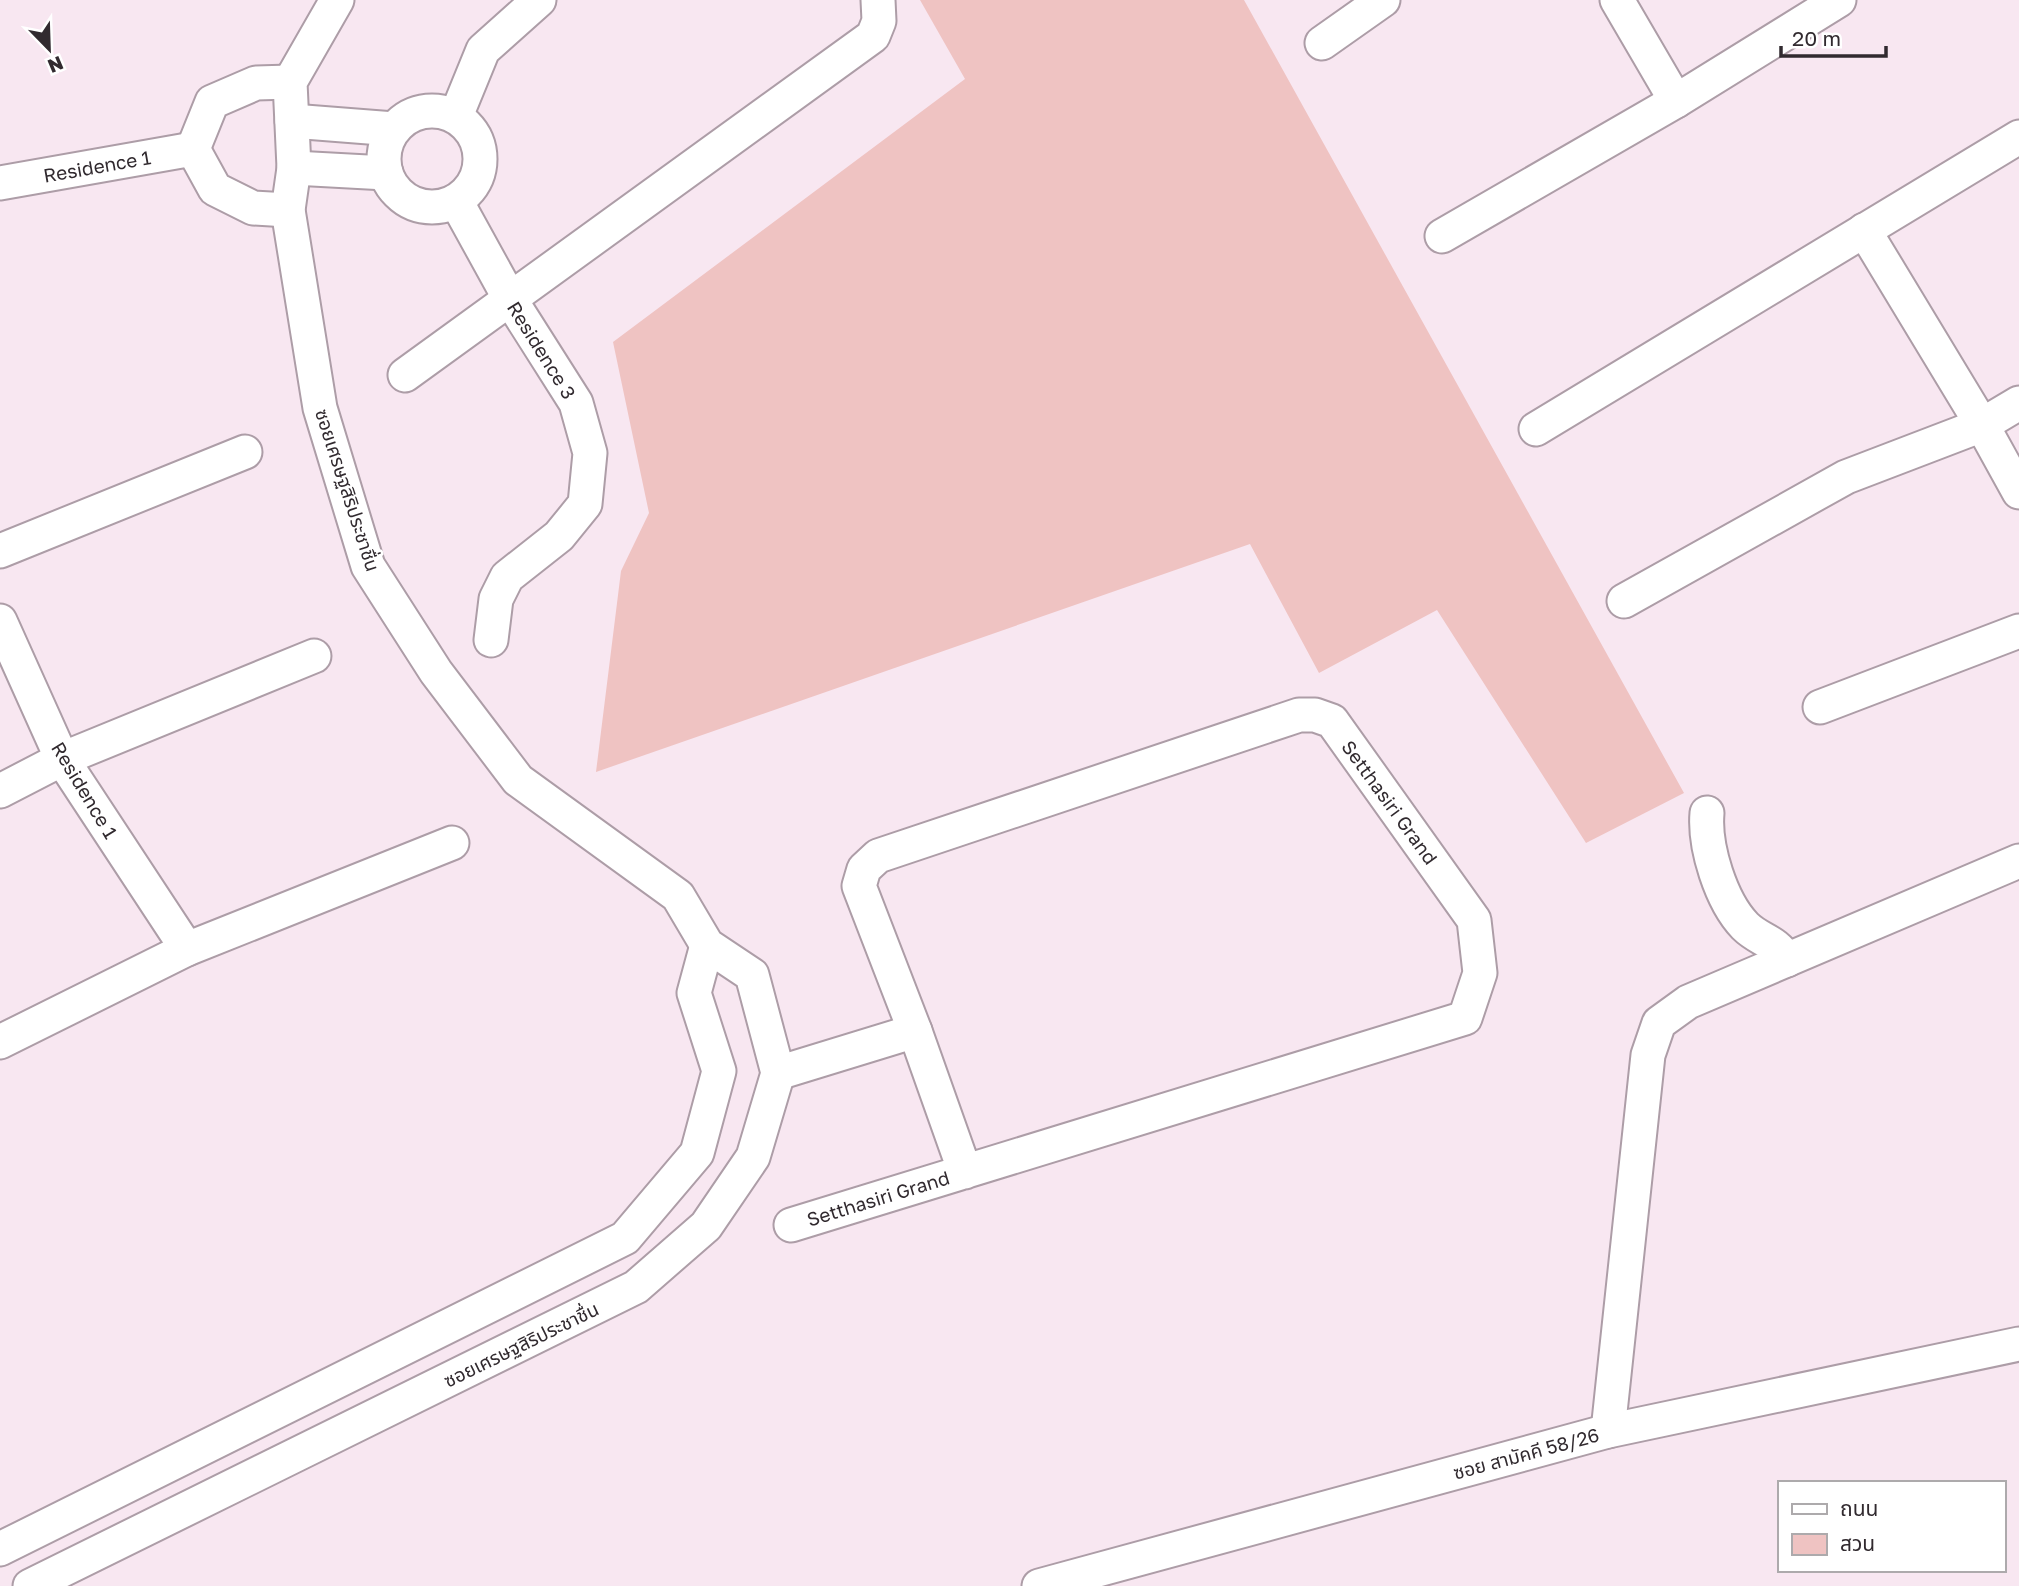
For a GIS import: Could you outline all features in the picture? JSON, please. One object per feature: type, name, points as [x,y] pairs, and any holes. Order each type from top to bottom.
[{"type":"street","points":[[288,210],[253,208],[215,188],[193,149],[212,102],[256,83],[290,82],[337,0]]},
{"type":"street","points":[[456,116],[483,50],[539,0]]},
{"type":"street","points":[[405,375],[873,36],[879,21],[878,0]]},
{"type":"street","points":[[1322,43],[1383,0]]},
{"type":"street","points":[[1617,0],[1676,101]]},
{"type":"street","points":[[1442,236],[1676,101],[1839,0]]},
{"type":"street","name":"ซอยเศรษฐสิริประชาชื่น","points":[[30,1586],[636,1287],[706,1226],[753,1157],[778,1073],[752,975],[707,945],[678,896],[518,780],[436,672],[368,566],[320,408],[288,210],[294,168],[290,82]]},
{"type":"street","points":[[443,111],[468,125],[476,137],[480,151],[476,180],[468,192],[456,201],[442,206],[414,204],[402,197],[392,186],[383,158],[386,143],[394,130],[416,113],[443,111]]},
{"type":"street","points":[[292,121],[394,130]]},
{"type":"street","points":[[1536,429],[2019,137]]},
{"type":"street","name":"Residence 1","points":[[0,183],[193,149]]},
{"type":"street","points":[[294,168],[386,173]]},
{"type":"street","name":"Residence 3","points":[[456,201],[510,299],[576,403],[590,453],[584,504],[559,536],[507,577],[496,599],[491,640]]},
{"type":"street","points":[[1864,230],[1982,425],[2019,492]]},
{"type":"street","points":[[1624,601],[1846,477],[1982,425],[2019,403]]},
{"type":"street","points":[[0,551],[245,452]]},
{"type":"street","name":"Residence 1","points":[[0,621],[62,759],[187,949]]},
{"type":"street","points":[[1820,707],[2019,631]]},
{"type":"street","points":[[0,791],[62,759],[314,656]]},
{"type":"street","name":"Setthasiri Grand","points":[[791,1225],[965,1172],[1465,1018],[1480,973],[1474,920],[1332,721],[1315,715],[1299,715],[878,856],[864,869],[859,886],[915,1031],[965,1172]]},
{"type":"street","points":[[1707,813],[1705,832],[1708,848],[1735,912],[1746,926],[1780,948],[1787,960]]},
{"type":"street","points":[[0,1042],[187,949],[452,843]]},
{"type":"street","points":[[1608,1431],[1648,1055],[1659,1023],[1688,1002],[2019,861]]},
{"type":"street","points":[[0,1549],[625,1238],[697,1153],[719,1071],[694,993],[707,945]]},
{"type":"street","points":[[778,1073],[915,1031]]},
{"type":"street","name":"ซอย สามัคคี 58/26","points":[[1039,1586],[1608,1431],[2019,1344]]},
{"type":"green space","points":[[920,0],[1244,0],[1684,793],[1586,843],[1437,610],[1319,673],[1250,544],[596,772],[621,571],[649,513],[613,342],[965,79]]}]
